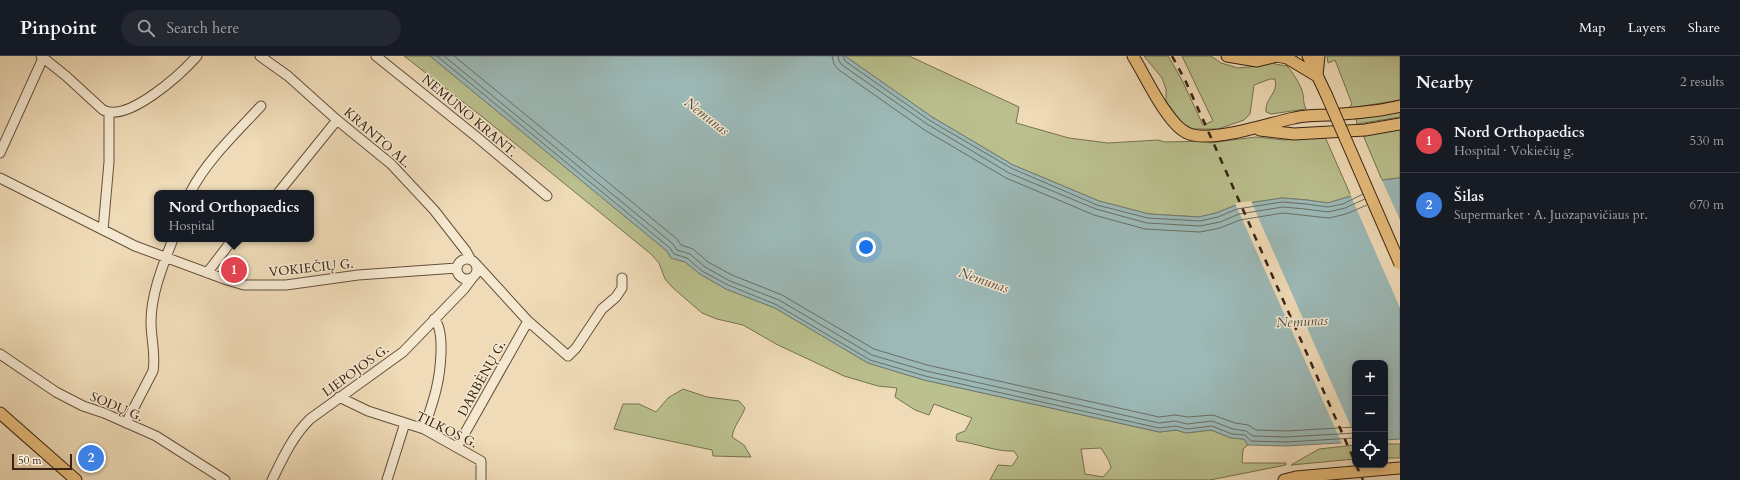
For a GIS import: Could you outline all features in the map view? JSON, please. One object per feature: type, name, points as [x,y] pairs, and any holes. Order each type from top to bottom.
[{"type":"main road","points":[[1133,56],[1170,117],[1182,130],[1191,134],[1201,135],[1256,129],[1295,117],[1360,113],[1400,106]]},
{"type":"main road","points":[[1227,56],[1257,61],[1277,56],[1287,58],[1317,76]]},
{"type":"main road","points":[[1308,56],[1400,264]]},
{"type":"main road","points":[[1317,76],[1319,56]]},
{"type":"main road","points":[[1256,129],[1294,134],[1365,130],[1400,124]]},
{"type":"main road","points":[[0,413],[76,480]]},
{"type":"main road","points":[[1284,480],[1296,477],[1400,468]]},
{"type":"street","points":[[0,153],[43,57],[103,110],[110,112],[119,111],[147,100],[174,79],[197,56]]},
{"type":"street","name":"KRANTO AL.","points":[[260,56],[288,76],[337,120],[391,164],[434,210],[469,258],[528,321],[568,356],[576,348],[602,309],[616,297],[622,288],[622,278]]},
{"type":"street","name":"NEMUNO KRANT.","points":[[376,56],[473,133],[547,196]]},
{"type":"street","points":[[192,190],[222,149],[260,106]]},
{"type":"street","points":[[103,230],[110,112]]},
{"type":"street","points":[[280,190],[337,120]]},
{"type":"street","name":"VOKIEČIŲ G.","points":[[0,178],[134,246],[244,285],[286,285],[358,275],[456,268]]},
{"type":"street","points":[[126,423],[153,371],[154,362],[151,323],[152,309],[154,296],[171,242]]},
{"type":"street","points":[[207,273],[231,242]]},
{"type":"street","points":[[464,289],[463,279],[458,274],[456,268],[459,262],[469,258],[474,276]]},
{"type":"street","points":[[463,279],[474,276],[487,276]]},
{"type":"street","name":"LIEPOJOS G.","points":[[272,480],[288,448],[301,427],[339,397],[403,352],[464,289],[474,276]]},
{"type":"street","points":[[424,429],[436,390],[439,374],[441,335],[440,326],[434,320]]},
{"type":"street","name":"DARBĖNŲ G.","points":[[457,447],[528,321]]},
{"type":"street","name":"SODŲ G.","points":[[0,354],[56,392],[83,406],[126,423],[174,447],[225,480]]},
{"type":"street","name":"TILKOS G.","points":[[339,397],[368,411],[424,429],[481,461],[480,480]]},
{"type":"street","points":[[387,480],[405,423]]},
{"type":"green space","points":[[404,56],[430,56],[667,251],[671,258],[685,262],[700,274],[726,289],[775,308],[868,363],[924,380],[1159,432],[1176,430],[1186,433],[1211,430],[1231,438],[1244,439],[1248,445],[1243,449],[1242,463],[1286,463],[1286,465],[1210,480],[990,480],[998,465],[1012,466],[1018,457],[1014,451],[1000,450],[957,441],[957,434],[965,431],[972,418],[934,404],[929,415],[915,410],[895,397],[897,388],[878,386],[844,376],[776,344],[743,325],[717,319],[702,313],[665,279],[659,263],[651,254],[485,119]],"holes":[[[1101,448],[1109,461],[1111,468],[1103,477],[1085,474],[1081,449]]]},
{"type":"green space","points":[[845,56],[909,56],[1019,107],[1016,123],[1069,138],[1108,143],[1158,140],[1165,142],[1208,141],[1209,143],[1256,137],[1284,140],[1325,137],[1351,196],[1328,203],[1282,198],[1236,205],[1216,213],[1199,217],[1149,214],[1099,201],[1013,165],[932,117]]},
{"type":"green space","points":[[1144,56],[1168,56],[1182,80],[1203,125],[1213,121],[1182,56],[1211,56],[1221,63],[1238,68],[1259,66],[1274,62],[1275,64],[1287,66],[1301,87],[1306,109],[1271,114],[1266,112],[1267,103],[1276,84],[1275,79],[1270,79],[1254,85],[1250,114],[1244,120],[1218,129],[1193,129],[1184,125],[1166,101],[1166,89],[1162,78]]},
{"type":"green space","points":[[1327,56],[1400,56],[1400,100],[1351,108],[1350,106],[1352,104],[1335,60],[1328,63]]},
{"type":"green space","points":[[1400,111],[1400,117],[1357,124],[1356,119]]},
{"type":"green space","points":[[1400,129],[1400,178],[1382,180],[1363,135]]},
{"type":"green space","points":[[683,389],[707,397],[739,401],[745,408],[734,429],[732,437],[744,445],[751,457],[713,456],[712,450],[614,429],[623,404],[639,404],[656,412],[668,398]]},
{"type":"green space","points":[[1388,444],[1400,444],[1400,458],[1388,458]]},
{"type":"green space","points":[[1352,445],[1352,459],[1291,465],[1319,449]]},
{"type":"water","name":"Nemunas","points":[[430,56],[845,56],[932,117],[1013,165],[1099,201],[1149,214],[1199,217],[1216,213],[1236,205],[1282,198],[1328,203],[1351,196],[1382,180],[1400,178],[1400,439],[1388,440],[1388,360],[1352,360],[1352,442],[1286,446],[1248,445],[1244,439],[1231,438],[1211,430],[1186,433],[1176,430],[1160,432],[924,380],[868,363],[775,308],[726,289],[700,274],[685,262],[671,258],[667,251]]},
{"type":"pier","points":[[1381,178],[1400,220],[1400,308],[1350,194]]},
{"type":"pier","points":[[1251,201],[1352,429],[1352,444],[1342,444],[1235,203]]},
{"type":"railway","points":[[1172,56],[1185,80],[1205,124],[1352,455]]},
{"type":"railway","points":[[1357,468],[1363,480]]},
{"type":"place","name":"Nord Orthopaedics","points":[[234,270]]},
{"type":"place","name":"Šilas","points":[[91,458]]}]
